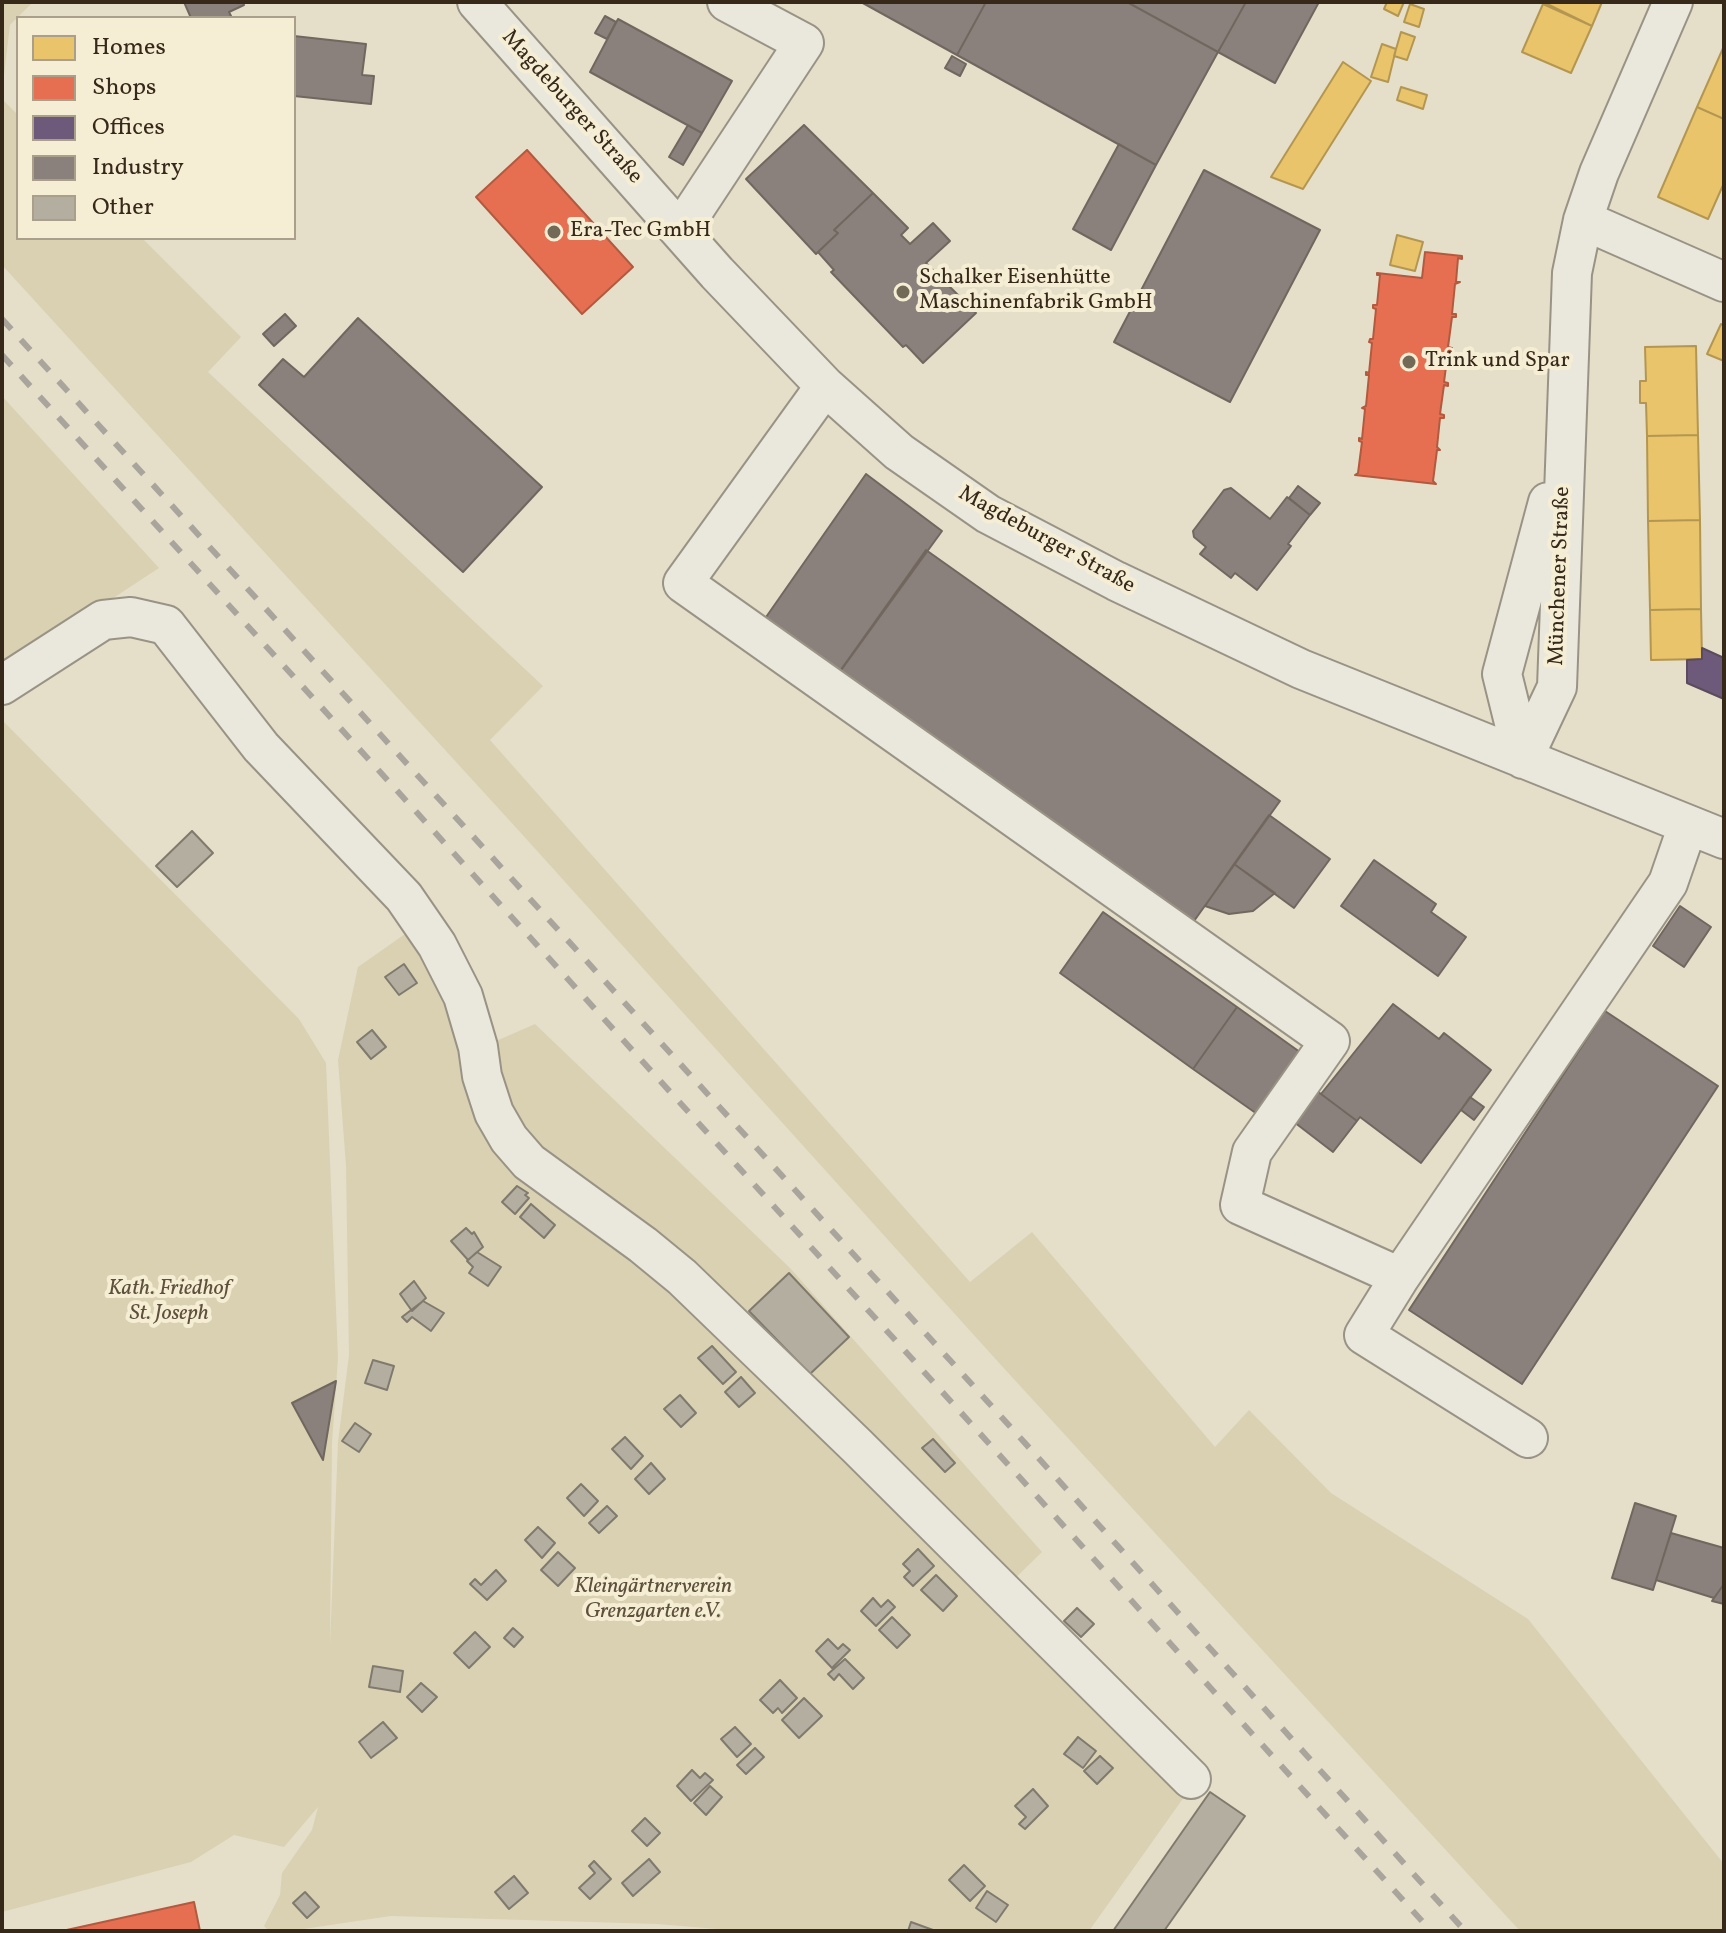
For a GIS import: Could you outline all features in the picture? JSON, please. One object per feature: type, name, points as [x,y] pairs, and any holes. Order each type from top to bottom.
[{"type":"street","name":"Magdeburger Straße","points":[[477,2],[680,231],[825,386],[899,452],[988,514],[1116,581],[1301,669],[1724,839]]},
{"type":"street","points":[[680,231],[804,43],[727,2]]},
{"type":"street","name":"Münchener Straße","points":[[1523,759],[1557,687],[1572,273],[1583,220],[1599,173],[1673,2]]},
{"type":"street","points":[[1583,220],[1724,282]]},
{"type":"street","points":[[825,386],[683,583],[1330,1041],[1252,1152],[1240,1205],[1400,1277]]},
{"type":"street","name":"Münchener Straße","points":[[1523,759],[1502,674],[1549,497],[1565,413]]},
{"type":"street","points":[[2,685],[103,620],[131,617],[166,625],[261,747],[404,897],[437,945],[463,996],[494,1113],[509,1139],[529,1162],[682,1277],[857,1446],[1191,1779]]},
{"type":"street","points":[[1528,1438],[1364,1335],[1400,1277],[1668,883],[1688,825]]},
{"type":"green space","points":[[2,2],[33,2],[10,25],[2,92]]},
{"type":"green space","points":[[2,99],[16,113],[16,240],[144,240],[241,337],[208,372],[543,686],[490,740],[970,1282],[1032,1232],[1215,1447],[1249,1410],[1331,1493],[1528,1619],[1724,1864],[1724,1931],[1520,1931],[1000,1364],[2,265]]},
{"type":"green space","points":[[2,396],[159,568],[2,671]]},
{"type":"green space","name":"Kleingärtnerverein Grenzgarten e.V.","points":[[2,720],[299,1019],[326,1063],[338,1358],[332,1443],[330,1645],[338,1442],[349,1355],[346,1166],[338,1060],[358,967],[415,927],[487,1045],[535,1024],[790,1268],[1042,1552],[996,1597],[1189,1790],[1089,1931],[741,1931],[657,1924],[391,1916],[290,1931],[269,1931],[264,1926],[280,1895],[282,1873],[312,1830],[318,1807],[284,1847],[234,1835],[191,1862],[2,1912]]},
{"type":"building: Homes","points":[[1387,2],[1404,2],[1398,16],[1384,9]]},
{"type":"building: Homes","points":[[1543,2],[1602,2],[1592,26]]},
{"type":"building: Homes","points":[[1410,4],[1424,9],[1419,27],[1404,22]]},
{"type":"building: Homes","points":[[1543,4],[1592,26],[1571,73],[1522,52]]},
{"type":"building: Homes","points":[[1401,32],[1415,37],[1407,60],[1394,56]]},
{"type":"building: Homes","points":[[1382,44],[1396,49],[1388,82],[1371,77]]},
{"type":"building: Homes","points":[[1724,46],[1724,119],[1697,107]]},
{"type":"building: Homes","points":[[1343,62],[1371,81],[1303,189],[1271,177]]},
{"type":"building: Homes","points":[[1401,87],[1427,95],[1423,109],[1397,100]]},
{"type":"building: Homes","points":[[1697,107],[1724,119],[1724,183],[1708,219],[1658,197]]},
{"type":"building: Homes","points":[[1397,235],[1423,242],[1415,271],[1390,265]]},
{"type":"building: Homes","points":[[1721,324],[1724,326],[1724,361],[1707,354]]},
{"type":"building: Homes","points":[[1696,346],[1698,435],[1647,436],[1646,403],[1640,403],[1640,381],[1646,381],[1645,347]]},
{"type":"building: Homes","points":[[1698,435],[1700,520],[1648,521],[1647,436]]},
{"type":"building: Homes","points":[[1700,520],[1701,609],[1650,610],[1648,521]]},
{"type":"building: Homes","points":[[1701,609],[1702,659],[1651,660],[1650,610]]},
{"type":"building: Shops","name":"Era-Tec GmbH","points":[[527,150],[633,267],[582,314],[476,197]]},
{"type":"building: Shops","name":"Trink und Spar","points":[[1425,252],[1462,256],[1462,259],[1458,258],[1456,282],[1460,282],[1455,284],[1452,314],[1456,317],[1452,317],[1448,347],[1452,351],[1448,351],[1444,382],[1448,386],[1444,385],[1440,414],[1444,418],[1440,418],[1437,447],[1440,450],[1437,450],[1433,481],[1436,484],[1355,475],[1358,473],[1362,442],[1359,438],[1362,439],[1365,409],[1362,408],[1366,406],[1369,375],[1366,372],[1369,373],[1372,343],[1369,342],[1373,339],[1376,309],[1373,305],[1377,305],[1380,275],[1377,273],[1422,278]]},
{"type":"building: Shops","points":[[194,1902],[200,1931],[62,1931]]},
{"type":"building: Offices","points":[[1702,648],[1724,658],[1724,699],[1687,683],[1687,660],[1702,659]]},
{"type":"building: Industry","points":[[184,2],[243,2],[244,5],[229,12],[231,16],[190,16]]},
{"type":"building: Industry","points":[[861,2],[986,2],[957,55]]},
{"type":"building: Industry","points":[[986,2],[1127,2],[1218,52],[1156,165],[957,55]]},
{"type":"building: Industry","points":[[1127,2],[1246,2],[1218,52]]},
{"type":"building: Industry","points":[[1246,2],[1319,2],[1275,83],[1218,52]]},
{"type":"building: Industry","points":[[605,16],[616,22],[607,39],[595,33]]},
{"type":"building: Industry","points":[[618,19],[732,81],[702,133],[590,72]]},
{"type":"building: Industry","points":[[296,36],[366,44],[362,75],[374,76],[371,104],[296,96]]},
{"type":"building: Industry","points":[[952,56],[966,64],[960,76],[945,68]]},
{"type":"building: Industry","points":[[688,125],[702,133],[683,165],[669,157]]},
{"type":"building: Industry","points":[[804,125],[873,193],[834,230],[838,233],[816,254],[746,179]]},
{"type":"building: Industry","points":[[1119,144],[1156,165],[1111,250],[1073,229]]},
{"type":"building: Industry","points":[[1204,170],[1320,230],[1230,402],[1114,342]]},
{"type":"building: Industry","name":"Schalker Eisenhütte Maschinenfabrik GmbH","points":[[873,193],[908,228],[901,235],[910,244],[933,223],[950,241],[926,263],[976,313],[923,363],[906,345],[903,347],[831,272],[834,270],[818,252],[838,233],[834,230]]},
{"type":"building: Industry","points":[[285,314],[296,326],[274,346],[263,334]]},
{"type":"building: Industry","points":[[358,318],[542,487],[463,572],[259,385],[283,359],[304,377]]},
{"type":"building: Industry","points":[[866,474],[942,531],[839,673],[764,620]]},
{"type":"building: Industry","points":[[1298,486],[1320,503],[1310,515],[1289,498]]},
{"type":"building: Industry","points":[[1231,488],[1270,519],[1287,497],[1310,515],[1257,590],[1235,573],[1231,578],[1200,554],[1206,547],[1194,537],[1193,531],[1224,490]]},
{"type":"building: Industry","points":[[926,550],[1280,801],[1194,921],[840,671]]},
{"type":"building: Industry","points":[[1269,815],[1330,859],[1294,908],[1234,864]]},
{"type":"building: Industry","points":[[1374,860],[1436,904],[1431,912],[1466,937],[1438,976],[1341,906]]},
{"type":"building: Industry","points":[[1234,864],[1275,893],[1253,911],[1229,914],[1205,906]]},
{"type":"building: Industry","points":[[1680,906],[1711,927],[1684,967],[1653,946]]},
{"type":"building: Industry","points":[[1103,912],[1237,1007],[1193,1069],[1060,973]]},
{"type":"building: Industry","points":[[1393,1004],[1439,1039],[1444,1033],[1491,1070],[1421,1163],[1360,1117],[1357,1121],[1321,1094]]},
{"type":"building: Industry","points":[[1237,1007],[1304,1055],[1260,1116],[1193,1069]]},
{"type":"building: Industry","points":[[1605,1011],[1718,1086],[1522,1384],[1409,1310]]},
{"type":"building: Industry","points":[[1317,1091],[1357,1121],[1333,1152],[1294,1122]]},
{"type":"building: Industry","points":[[1470,1097],[1484,1107],[1474,1120],[1461,1110]]},
{"type":"building: Industry","points":[[336,1381],[323,1460],[292,1403]]},
{"type":"building: Industry","points":[[1635,1503],[1676,1516],[1653,1590],[1612,1578]]},
{"type":"building: Industry","points":[[1671,1533],[1724,1548],[1724,1584],[1714,1598],[1656,1580]]},
{"type":"building: Industry","points":[[1724,1584],[1724,1604],[1712,1601],[1714,1598]]},
{"type":"building: Other","points":[[192,831],[213,853],[177,887],[156,866]]},
{"type":"building: Other","points":[[404,964],[417,983],[399,995],[385,977]]},
{"type":"building: Other","points":[[372,1030],[386,1047],[371,1059],[357,1042]]},
{"type":"building: Other","points":[[517,1186],[528,1193],[525,1195],[529,1198],[515,1214],[502,1202]]},
{"type":"building: Other","points":[[531,1204],[555,1225],[544,1238],[520,1217]]},
{"type":"building: Other","points":[[466,1228],[472,1234],[474,1232],[483,1247],[468,1260],[451,1241]]},
{"type":"building: Other","points":[[477,1252],[501,1267],[488,1286],[469,1273],[473,1267],[467,1261]]},
{"type":"building: Other","points":[[789,1273],[849,1337],[810,1374],[749,1311]]},
{"type":"building: Other","points":[[414,1281],[426,1298],[412,1311],[400,1294]]},
{"type":"building: Other","points":[[423,1301],[444,1313],[431,1331],[412,1317],[407,1322],[402,1317]]},
{"type":"building: Other","points":[[712,1346],[736,1372],[723,1384],[698,1358]]},
{"type":"building: Other","points":[[373,1360],[394,1366],[387,1390],[365,1383]]},
{"type":"building: Other","points":[[741,1377],[755,1393],[739,1407],[725,1392]]},
{"type":"building: Other","points":[[680,1395],[696,1413],[681,1427],[664,1409]]},
{"type":"building: Other","points":[[355,1423],[371,1434],[359,1452],[342,1441]]},
{"type":"building: Other","points":[[625,1437],[643,1456],[631,1469],[612,1449]]},
{"type":"building: Other","points":[[933,1439],[955,1463],[945,1472],[922,1448]]},
{"type":"building: Other","points":[[651,1463],[665,1479],[649,1494],[635,1479]]},
{"type":"building: Other","points":[[581,1484],[598,1501],[584,1516],[567,1498]]},
{"type":"building: Other","points":[[607,1506],[617,1516],[599,1533],[589,1523]]},
{"type":"building: Other","points":[[538,1527],[555,1543],[542,1558],[525,1540]]},
{"type":"building: Other","points":[[918,1549],[934,1566],[913,1586],[904,1577],[910,1571],[903,1564]]},
{"type":"building: Other","points":[[558,1552],[575,1568],[558,1586],[541,1570]]},
{"type":"building: Other","points":[[496,1570],[506,1581],[487,1600],[470,1584],[475,1579],[481,1585]]},
{"type":"building: Other","points":[[936,1575],[957,1596],[943,1611],[921,1590]]},
{"type":"building: Other","points":[[873,1598],[881,1607],[888,1600],[895,1607],[876,1626],[861,1611]]},
{"type":"building: Other","points":[[1077,1608],[1094,1624],[1081,1637],[1064,1621]]},
{"type":"building: Other","points":[[892,1617],[910,1635],[897,1648],[879,1630]]},
{"type":"building: Other","points":[[513,1628],[523,1637],[514,1647],[504,1638]]},
{"type":"building: Other","points":[[475,1632],[490,1647],[469,1668],[454,1653]]},
{"type":"building: Other","points":[[828,1639],[838,1649],[843,1644],[850,1650],[832,1668],[816,1651]]},
{"type":"building: Other","points":[[845,1659],[864,1678],[853,1689],[839,1674],[834,1680],[828,1674]]},
{"type":"building: Other","points":[[373,1666],[403,1671],[400,1692],[369,1687]]},
{"type":"building: Other","points":[[780,1680],[797,1698],[782,1713],[778,1708],[773,1713],[760,1700]]},
{"type":"building: Other","points":[[421,1683],[437,1697],[422,1712],[407,1697]]},
{"type":"building: Other","points":[[804,1698],[822,1716],[799,1738],[782,1720]]},
{"type":"building: Other","points":[[383,1722],[397,1738],[371,1758],[359,1742]]},
{"type":"building: Other","points":[[735,1727],[751,1744],[737,1757],[721,1739]]},
{"type":"building: Other","points":[[1078,1737],[1096,1751],[1083,1768],[1064,1754]]},
{"type":"building: Other","points":[[755,1748],[764,1757],[746,1774],[737,1765]]},
{"type":"building: Other","points":[[1100,1756],[1113,1768],[1097,1784],[1084,1771]]},
{"type":"building: Other","points":[[692,1770],[700,1778],[705,1773],[713,1780],[691,1801],[677,1786]]},
{"type":"building: Other","points":[[710,1786],[722,1797],[706,1815],[694,1803]]},
{"type":"building: Other","points":[[1033,1789],[1048,1806],[1025,1829],[1019,1824],[1026,1817],[1015,1806]]},
{"type":"building: Other","points":[[1210,1792],[1245,1816],[1164,1931],[1113,1931]]},
{"type":"building: Other","points":[[645,1818],[660,1833],[647,1846],[632,1831]]},
{"type":"building: Other","points":[[649,1859],[660,1872],[633,1896],[622,1883]]},
{"type":"building: Other","points":[[594,1861],[611,1879],[590,1899],[579,1888],[595,1873],[589,1866]]},
{"type":"building: Other","points":[[964,1865],[985,1886],[970,1901],[949,1880]]},
{"type":"building: Other","points":[[514,1876],[528,1893],[509,1909],[495,1892]]},
{"type":"building: Other","points":[[987,1891],[1008,1905],[996,1922],[976,1908]]},
{"type":"building: Other","points":[[305,1892],[319,1907],[307,1918],[293,1903]]},
{"type":"building: Other","points":[[911,1922],[933,1930],[933,1931],[908,1931]]},
{"type":"railway","points":[[2,319],[1465,1931]]},
{"type":"railway","points":[[2,355],[1431,1931]]},
{"type":"place","name":"Era-Tec GmbH","points":[[554,232]]},
{"type":"place","name":"Schalker Eisenhütte Maschinenfabrik GmbH","points":[[903,292]]},
{"type":"place","name":"Trink und Spar","points":[[1409,362]]},
{"type":"park label","name":"Kath. Friedhof St. Joseph","points":[[169,1302]]}]
